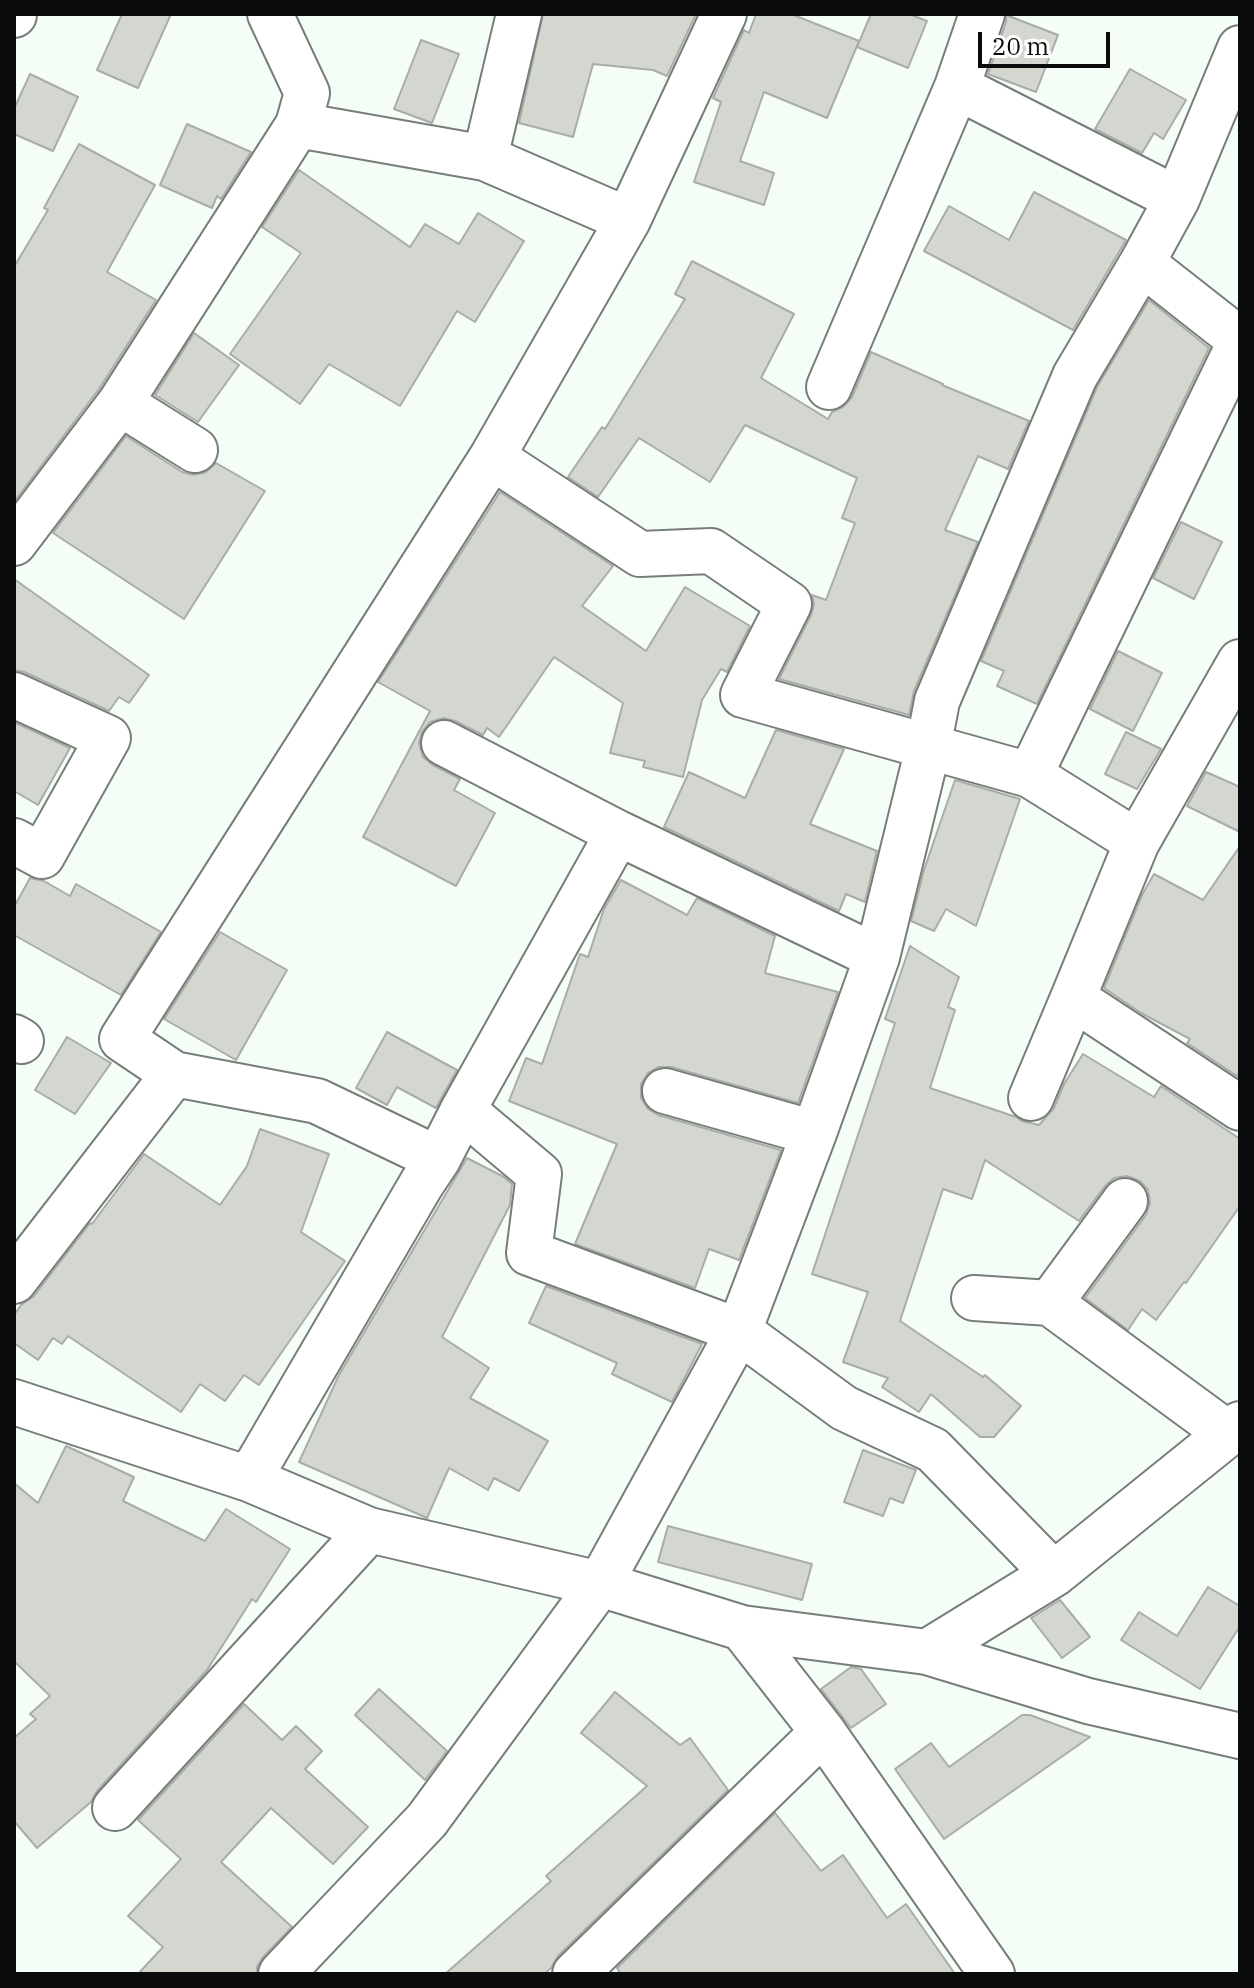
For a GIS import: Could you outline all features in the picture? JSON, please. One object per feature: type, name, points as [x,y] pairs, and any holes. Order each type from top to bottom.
[{"type":"street","points":[[14,543],[120,403],[298,125],[307,93],[270,14]]},
{"type":"street","points":[[485,158],[519,14]]},
{"type":"street","points":[[438,1159],[317,1101],[174,1074],[122,1039],[492,457],[628,220],[724,14]]},
{"type":"street","points":[[829,387],[957,87],[982,14]]},
{"type":"street","points":[[281,1974],[427,1820],[600,1584],[739,1331],[877,957],[937,701],[1075,376],[1177,199],[1240,48]]},
{"type":"street","points":[[957,87],[1177,199]]},
{"type":"street","points":[[298,125],[485,158],[628,220]]},
{"type":"street","points":[[1030,775],[1240,341],[1142,263]]},
{"type":"street","points":[[120,403],[195,450]]},
{"type":"street","points":[[492,457],[640,554],[711,551],[789,604],[743,695],[1030,775],[1137,842]]},
{"type":"street","points":[[1031,1098],[1137,842],[1240,662]]},
{"type":"street","points":[[14,695],[108,738],[42,856],[14,841]]},
{"type":"street","points":[[444,743],[618,833],[877,957]]},
{"type":"street","points":[[249,1479],[438,1159],[618,833]]},
{"type":"street","points":[[1073,998],[1240,1108]]},
{"type":"street","points":[[14,1281],[174,1074]]},
{"type":"street","points":[[665,1091],[814,1133]]},
{"type":"street","points":[[463,1110],[539,1174],[529,1253],[739,1331],[844,1408],[933,1450],[1054,1574]]},
{"type":"street","points":[[1050,1303],[1125,1201]]},
{"type":"street","points":[[927,1652],[1054,1574],[1233,1428],[1050,1303],[974,1298]]},
{"type":"street","points":[[14,1402],[249,1479],[369,1530],[600,1584],[742,1628],[927,1652],[1088,1701],[1240,1736]]},
{"type":"street","points":[[115,1808],[369,1530]]},
{"type":"street","points":[[742,1628],[823,1732],[992,1974]]},
{"type":"street","points":[[575,1974],[823,1732]]},
{"type":"building","points":[[122,14],[171,14],[138,88],[97,70]]},
{"type":"building","points":[[543,14],[696,14],[667,76],[653,70],[593,64],[573,137],[519,123]]},
{"type":"building","points":[[756,14],[791,14],[859,41],[827,118],[764,92],[740,161],[774,173],[764,205],[694,182],[721,102],[713,98],[744,30],[749,33]]},
{"type":"building","points":[[871,14],[909,14],[927,21],[908,68],[857,47]]},
{"type":"building","points":[[1006,15],[1058,35],[1036,92],[988,74]]},
{"type":"building","points":[[421,40],[459,54],[432,123],[394,109]]},
{"type":"building","points":[[1130,69],[1186,100],[1163,139],[1154,133],[1142,153],[1095,129]]},
{"type":"building","points":[[30,74],[78,97],[53,151],[14,134],[14,109]]},
{"type":"building","points":[[187,124],[251,152],[221,199],[217,196],[212,208],[160,185]]},
{"type":"building","points":[[79,144],[155,185],[107,272],[156,300],[99,389],[14,502],[14,267],[48,210],[44,208]]},
{"type":"building","points":[[299,170],[410,247],[425,224],[459,244],[478,213],[524,241],[475,322],[457,311],[400,406],[329,364],[300,404],[230,354],[301,253],[262,227]]},
{"type":"building","points":[[1034,192],[1126,240],[1073,330],[924,251],[949,206],[1009,240]]},
{"type":"building","points":[[692,261],[794,314],[761,378],[828,419],[832,412],[843,407],[852,397],[871,352],[1029,421],[1008,469],[978,456],[945,530],[978,542],[914,691],[909,715],[779,679],[811,615],[814,604],[812,595],[826,600],[855,523],[842,518],[857,478],[745,425],[710,482],[639,438],[598,497],[568,477],[602,427],[605,429],[685,299],[675,294]]},
{"type":"building","points":[[1149,300],[1209,348],[1037,704],[997,686],[1004,671],[981,661],[1097,387]]},
{"type":"building","points":[[194,333],[239,365],[198,422],[155,395]]},
{"type":"building","points":[[126,436],[182,472],[193,475],[206,472],[216,463],[265,491],[184,619],[53,533]]},
{"type":"building","points":[[500,492],[613,566],[582,606],[646,651],[685,587],[750,626],[727,672],[721,669],[702,700],[683,777],[643,767],[645,761],[610,753],[623,703],[554,657],[499,737],[487,728],[483,735],[444,718],[430,722],[422,732],[419,743],[423,757],[460,779],[454,790],[495,813],[456,886],[363,837],[430,711],[378,682]]},
{"type":"building","points":[[1181,522],[1222,542],[1194,599],[1153,578]]},
{"type":"building","points":[[14,579],[149,675],[129,703],[119,697],[109,711],[14,670]]},
{"type":"building","points":[[1118,651],[1162,673],[1133,731],[1090,709]]},
{"type":"building","points":[[14,722],[70,748],[38,805],[14,791]]},
{"type":"building","points":[[776,730],[844,749],[810,824],[877,851],[865,902],[846,894],[839,911],[664,827],[689,772],[745,798]]},
{"type":"building","points":[[1126,732],[1161,749],[1137,789],[1105,774]]},
{"type":"building","points":[[1206,772],[1240,787],[1240,832],[1187,806]]},
{"type":"building","points":[[955,780],[1020,799],[976,926],[946,909],[934,931],[911,921],[924,870]]},
{"type":"building","points":[[1240,846],[1240,1071],[1237,1076],[1187,1043],[1190,1039],[1141,1013],[1104,988],[1142,895],[1154,874],[1203,900]]},
{"type":"building","points":[[30,878],[44,881],[70,896],[76,884],[161,932],[121,995],[14,935],[14,907]]},
{"type":"building","points":[[621,880],[687,915],[697,898],[775,936],[765,973],[838,992],[798,1103],[671,1067],[658,1067],[648,1073],[641,1084],[641,1098],[648,1109],[658,1115],[781,1150],[739,1260],[709,1249],[695,1288],[575,1244],[617,1144],[509,1101],[526,1058],[542,1064],[580,954],[588,957],[604,909]]},
{"type":"building","points":[[220,932],[287,970],[236,1060],[164,1019]]},
{"type":"building","points":[[910,946],[959,977],[948,1007],[955,1010],[930,1088],[1039,1125],[1054,1108],[1064,1084],[1083,1054],[1154,1097],[1161,1086],[1240,1139],[1240,1206],[1156,1320],[1142,1309],[1128,1330],[1085,1298],[1146,1215],[1150,1203],[1148,1190],[1140,1181],[1127,1176],[1114,1178],[1079,1221],[985,1160],[972,1199],[943,1189],[900,1321],[983,1377],[985,1375],[1021,1406],[994,1437],[980,1437],[931,1394],[919,1412],[882,1387],[888,1378],[843,1362],[868,1292],[812,1274],[895,1023],[885,1019]]},
{"type":"building","points":[[387,1032],[457,1070],[436,1108],[397,1087],[387,1105],[356,1088]]},
{"type":"building","points":[[67,1037],[111,1063],[75,1114],[35,1090]]},
{"type":"building","points":[[260,1129],[329,1154],[301,1232],[345,1261],[259,1385],[244,1375],[225,1401],[200,1384],[181,1412],[68,1336],[62,1344],[53,1338],[38,1360],[14,1343],[14,1315],[21,1305],[34,1296],[144,1154],[220,1205],[247,1166]]},
{"type":"building","points":[[467,1158],[512,1184],[510,1205],[442,1337],[489,1368],[470,1398],[548,1441],[519,1491],[494,1478],[488,1490],[449,1468],[427,1518],[299,1462],[339,1375]]},
{"type":"building","points":[[546,1286],[702,1344],[672,1402],[612,1374],[617,1363],[529,1323]]},
{"type":"building","points":[[66,1446],[134,1477],[123,1501],[205,1541],[226,1509],[290,1549],[256,1602],[252,1599],[207,1670],[97,1791],[91,1802],[37,1848],[14,1821],[14,1738],[36,1719],[30,1714],[50,1696],[14,1661],[14,1483],[38,1503]]},
{"type":"building","points":[[863,1450],[916,1470],[903,1503],[890,1498],[883,1516],[844,1502]]},
{"type":"building","points":[[668,1526],[812,1564],[802,1600],[658,1562]]},
{"type":"building","points":[[1208,1587],[1240,1606],[1240,1626],[1200,1689],[1121,1640],[1139,1612],[1177,1636]]},
{"type":"building","points":[[1060,1600],[1090,1637],[1062,1658],[1031,1618]]},
{"type":"building","points":[[851,1667],[861,1669],[886,1704],[851,1728],[821,1689]]},
{"type":"building","points":[[379,1689],[447,1751],[425,1780],[355,1715]]},
{"type":"building","points":[[615,1692],[680,1745],[690,1738],[728,1790],[558,1956],[544,1974],[445,1974],[551,1881],[546,1876],[647,1786],[581,1733]]},
{"type":"building","points":[[244,1704],[282,1740],[296,1726],[322,1751],[305,1769],[368,1827],[333,1864],[271,1808],[221,1862],[292,1927],[263,1957],[257,1974],[138,1974],[163,1947],[128,1916],[181,1859],[138,1820]]},
{"type":"building","points":[[1022,1715],[1030,1715],[1090,1737],[944,1839],[895,1769],[931,1743],[949,1767]]},
{"type":"building","points":[[775,1813],[821,1871],[843,1855],[887,1918],[906,1904],[955,1974],[621,1974],[617,1968]]}]
